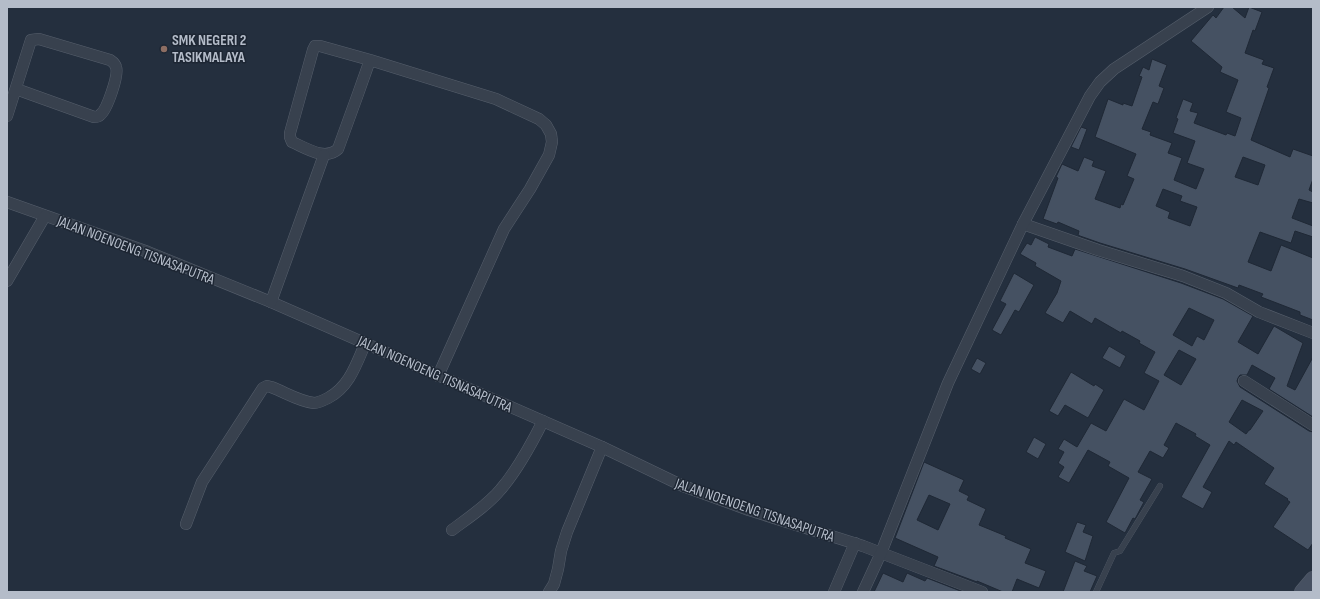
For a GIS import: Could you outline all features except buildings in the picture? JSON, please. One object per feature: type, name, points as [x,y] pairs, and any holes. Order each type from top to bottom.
[{"type":"main road","points":[[1302,592],[1313,579]]},
{"type":"street","points":[[863,592],[948,383],[1023,224],[1090,96],[1100,82],[1114,69],[1208,7]]},
{"type":"street","points":[[7,116],[31,40],[36,39],[110,60],[116,67],[116,77],[105,109],[100,116],[97,117],[16,89]]},
{"type":"street","points":[[370,60],[338,149],[331,154],[324,155],[292,142],[290,137],[315,46],[320,46],[370,60],[496,99],[539,119],[546,125],[551,134],[552,142],[549,155],[504,229],[438,376]]},
{"type":"street","points":[[271,302],[324,155]]},
{"type":"street","name":"JALAN NOENOENG TISNASAPUTRA","points":[[7,202],[148,252],[271,302],[602,447],[683,486],[749,510],[859,545],[982,592]]},
{"type":"street","points":[[7,281],[45,216]]},
{"type":"street","points":[[1023,224],[1098,250],[1183,276],[1226,293],[1259,312],[1313,333]]},
{"type":"street","points":[[186,524],[202,482],[263,388],[267,386],[271,387],[296,398],[315,403],[326,400],[336,394],[345,385],[354,370],[365,344]]},
{"type":"street","points":[[1244,381],[1313,425]]},
{"type":"street","points":[[452,530],[501,490],[525,456],[543,421]]},
{"type":"street","points":[[548,592],[554,584],[566,532],[602,447]]},
{"type":"street","points":[[834,592],[859,545]]},
{"type":"lane","points":[[1096,592],[1114,553],[1120,551],[1160,486]]},
{"type":"place","name":"SMK NEGERI 2 TASIKMALAYA","points":[[164,49]]}]
